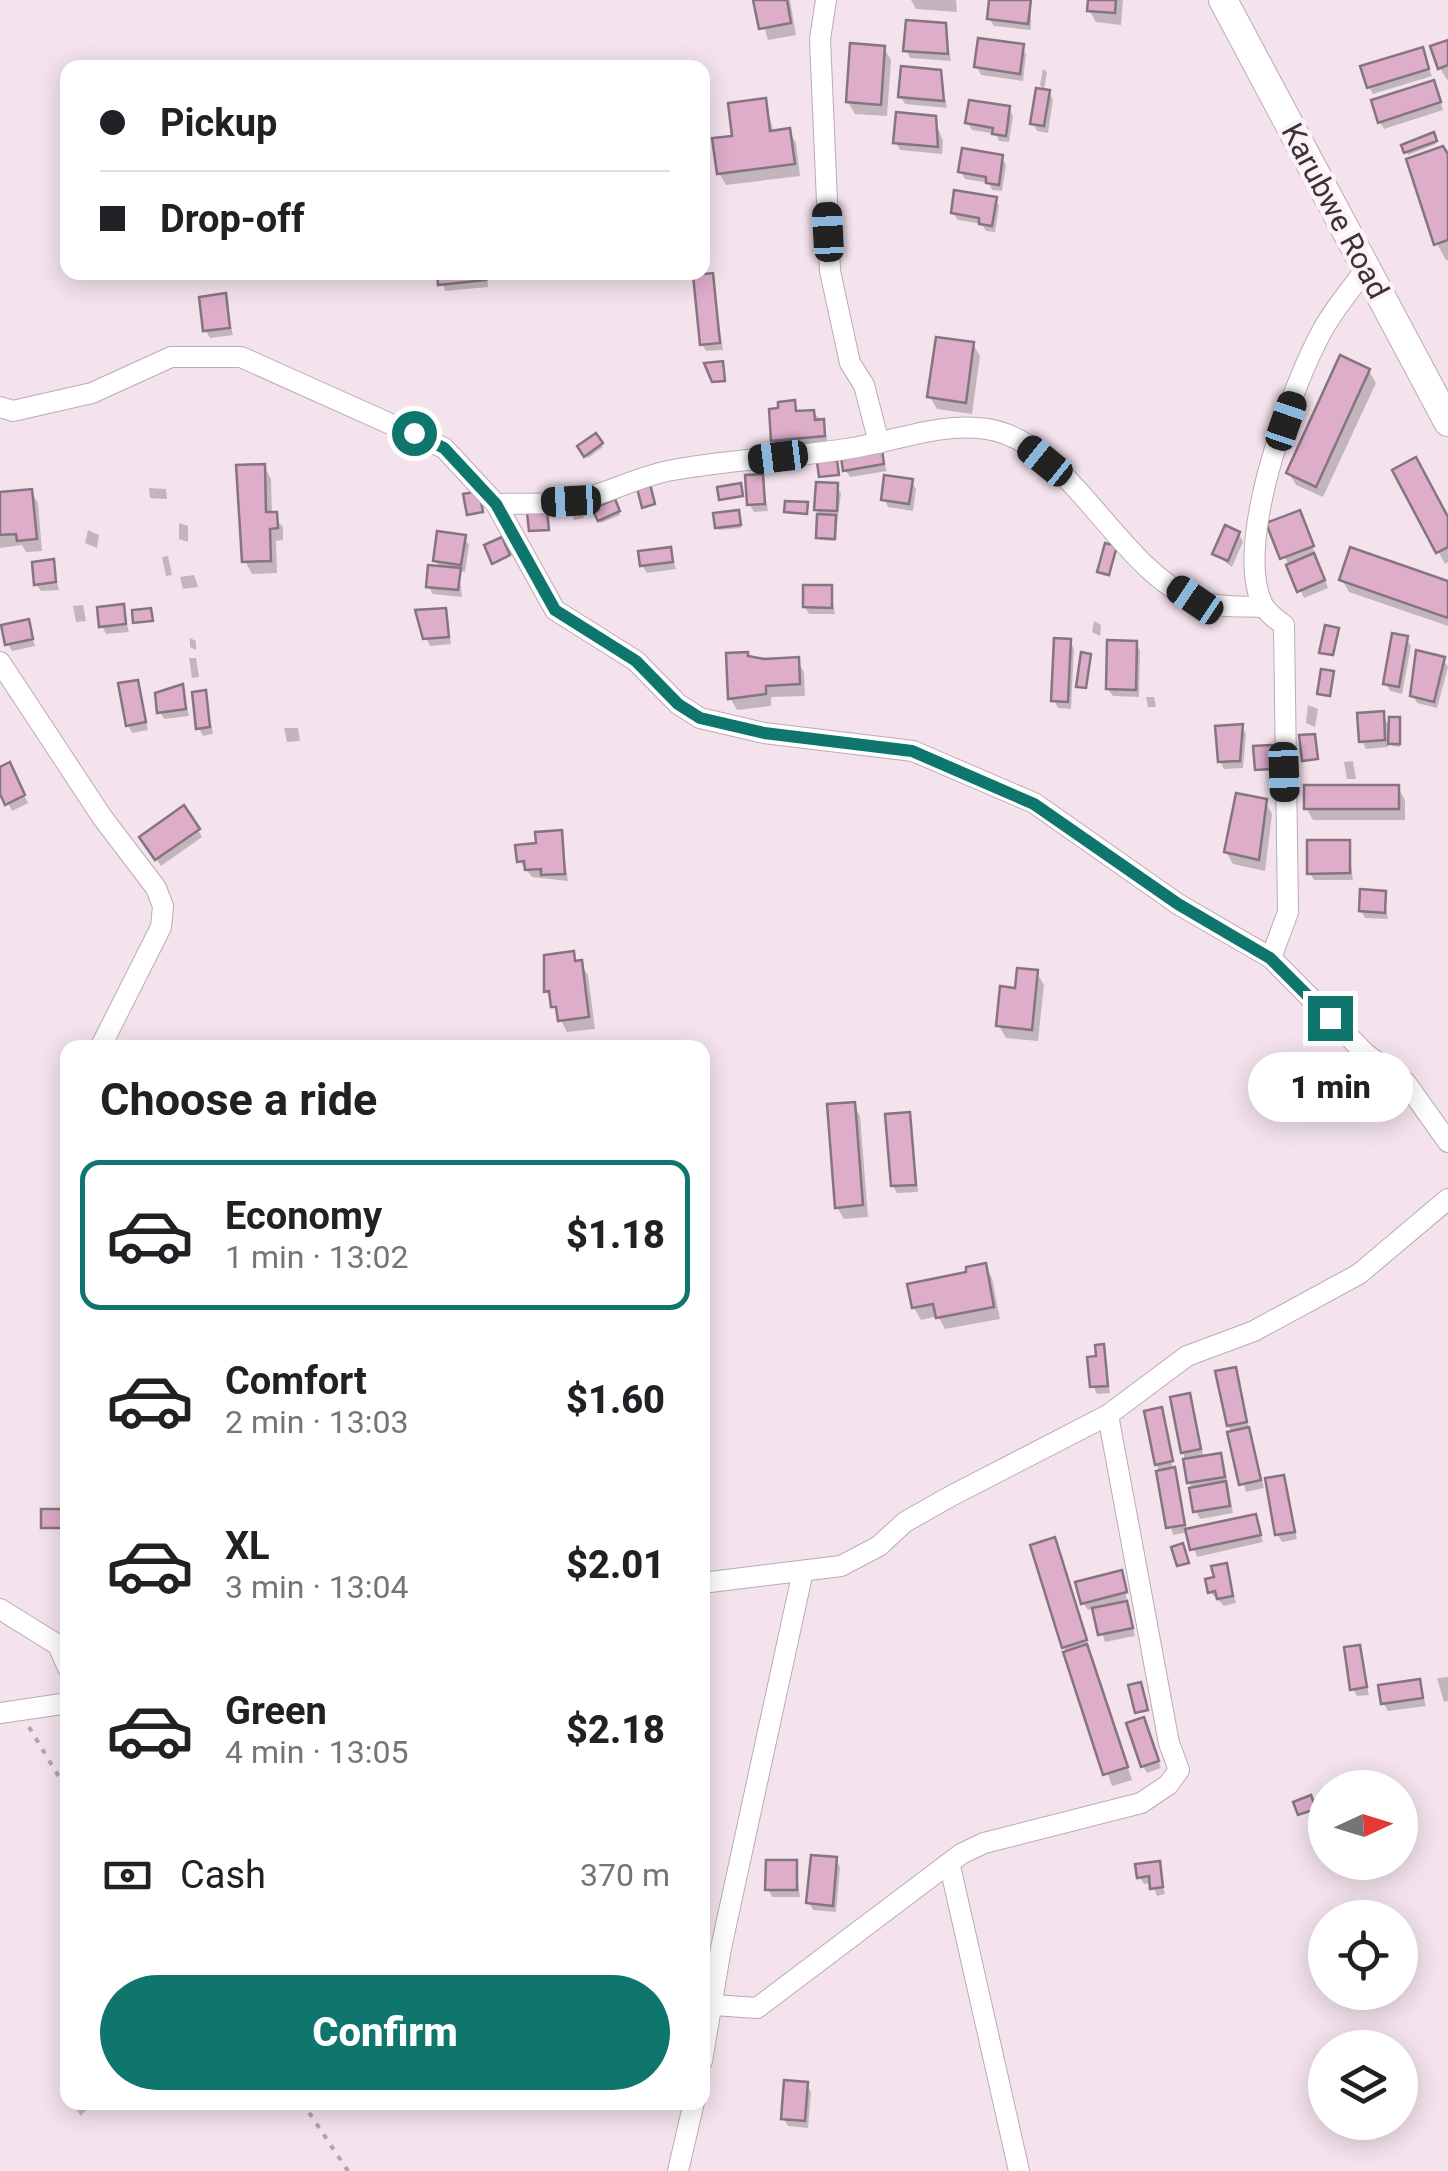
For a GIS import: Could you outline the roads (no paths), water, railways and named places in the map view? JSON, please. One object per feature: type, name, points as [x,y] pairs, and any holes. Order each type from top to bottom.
[{"type":"street","points":[[826,0],[820,38],[830,271],[850,364],[864,384],[879,443]]},
{"type":"street","name":"Karubwe Road","points":[[1223,0],[1448,422]]},
{"type":"street","points":[[1263,607],[1252,548],[1267,480],[1306,362],[1324,327],[1366,269]]},
{"type":"street","points":[[0,407],[14,411],[92,393],[171,357],[241,357],[444,448],[496,504],[555,610],[636,661],[678,704],[700,718],[764,733],[912,751],[1034,804],[1178,904],[1270,958],[1366,1054],[1406,1083],[1448,1142]]},
{"type":"street","points":[[496,504],[571,501],[635,478],[676,469],[879,443],[902,434],[954,428],[991,429],[1024,444],[1066,478],[1124,548],[1195,600],[1263,607],[1284,625],[1288,912],[1270,958]]},
{"type":"street","points":[[0,662],[102,816],[143,866],[163,906],[151,949],[104,1040]]},
{"type":"street","points":[[710,1583],[841,1566],[950,1496],[1108,1416],[1187,1356],[1254,1331],[1376,1264],[1448,1199]]},
{"type":"street","points":[[714,2006],[757,2008],[961,1854],[984,1842],[1141,1803],[1168,1786],[1180,1770],[1170,1743],[1108,1416]]},
{"type":"street","points":[[710,2025],[721,1948],[803,1571]]},
{"type":"street","points":[[0,1609],[60,1650]]},
{"type":"street","points":[[9,1712],[60,1704]]},
{"type":"street","points":[[950,1866],[1019,2171]]},
{"type":"street","points":[[678,2171],[692,2110]]}]
